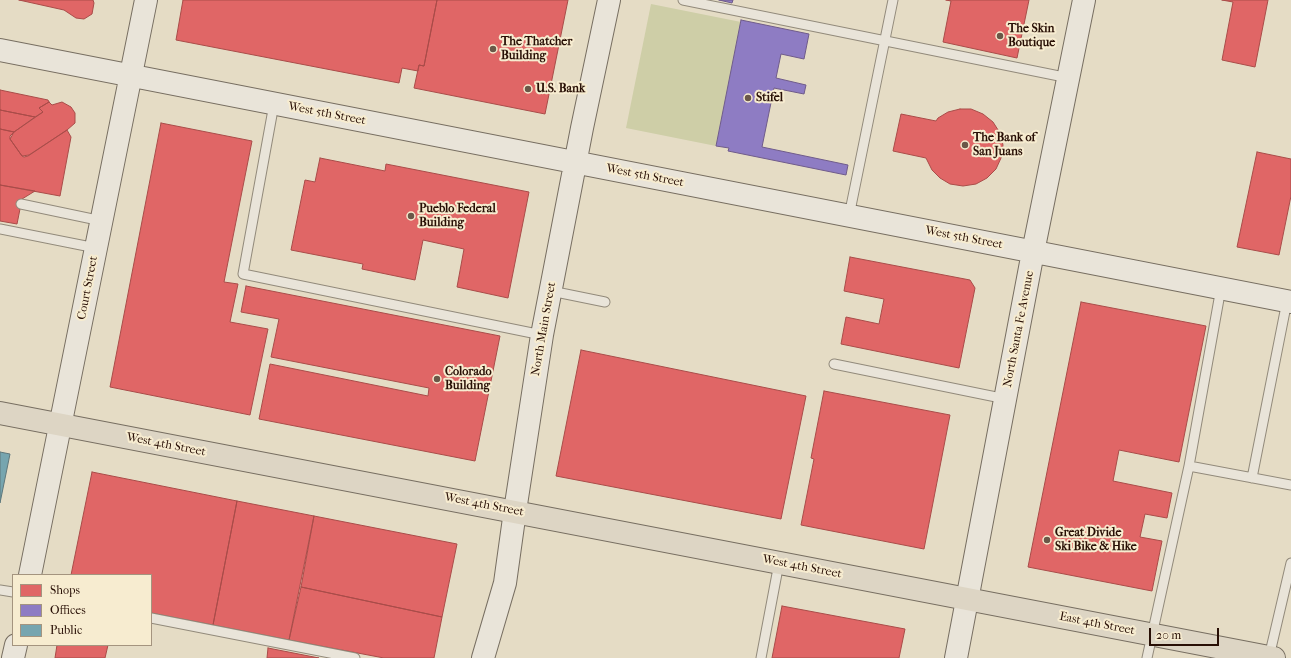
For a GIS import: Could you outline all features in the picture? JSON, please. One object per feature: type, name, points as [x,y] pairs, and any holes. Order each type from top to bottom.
[{"type":"main road","name":"West 4th Street","points":[[0,413],[968,599]]},
{"type":"main road","name":"East 4th Street","points":[[968,599],[1271,657]]},
{"type":"street","name":"Court Street","points":[[30,574],[146,0]]},
{"type":"street","name":"North Main Street","points":[[483,658],[505,583],[542,335],[609,0]]},
{"type":"street","name":"North Santa Fe Avenue","points":[[956,658],[1033,252],[1084,0]]},
{"type":"street","name":"West 5th Street","points":[[0,50],[1289,302]]},
{"type":"street","points":[[14,658],[16,646]]},
{"type":"lane","points":[[683,0],[1068,78]]},
{"type":"lane","points":[[849,216],[893,0]]},
{"type":"lane","points":[[274,104],[244,274],[542,335]]},
{"type":"lane","points":[[22,204],[102,221]]},
{"type":"lane","points":[[0,229],[96,248]]},
{"type":"lane","points":[[1147,658],[1151,634],[1189,466],[1220,288]]},
{"type":"lane","points":[[551,291],[606,302]]},
{"type":"lane","points":[[1252,478],[1289,302]]},
{"type":"lane","points":[[834,364],[1006,399]]},
{"type":"lane","points":[[1189,466],[1291,485]]},
{"type":"lane","points":[[762,658],[779,563]]},
{"type":"lane","points":[[1271,657],[1291,564]]},
{"type":"lane","points":[[0,590],[12,592]]},
{"type":"lane","points":[[152,618],[355,658]]},
{"type":"green space","points":[[651,4],[741,22],[716,146],[626,128]]},
{"type":"building: Shops","points":[[19,0],[93,0],[94,3],[92,14],[84,19],[76,18],[64,10]]},
{"type":"building: Shops","points":[[183,0],[437,0],[424,66],[419,65],[418,71],[402,68],[399,83],[176,40]]},
{"type":"building: Shops","name":"The Thatcher Building","points":[[437,0],[568,0],[545,114],[414,88],[419,65],[424,66]]},
{"type":"building: Shops","points":[[946,0],[1029,0],[1017,58],[943,42],[951,1]]},
{"type":"building: Shops","points":[[1222,0],[1268,0],[1255,67],[1222,60],[1233,2]]},
{"type":"building: Shops","points":[[0,90],[48,100],[49,102],[39,108],[43,112],[35,117],[0,110]]},
{"type":"building: Shops","points":[[49,102],[52,105],[62,102],[71,107],[75,113],[75,123],[29,155],[22,156],[10,139],[10,136],[43,112],[39,108]]},
{"type":"building: Shops","points":[[960,109],[971,109],[983,114],[993,122],[1000,133],[1003,145],[1001,158],[996,169],[987,178],[976,184],[963,186],[950,184],[940,178],[932,170],[926,158],[893,151],[901,114],[936,121],[948,112]]},
{"type":"building: Shops","points":[[0,110],[35,117],[14,132],[0,129]]},
{"type":"building: Shops","points":[[161,123],[252,141],[224,282],[238,284],[230,322],[268,329],[250,415],[110,387]]},
{"type":"building: Shops","points":[[0,129],[14,132],[10,139],[24,157],[28,156],[67,130],[71,137],[60,196],[0,185]]},
{"type":"building: Shops","points":[[1257,152],[1291,159],[1291,196],[1279,255],[1237,247]]},
{"type":"building: Shops","name":"Pueblo Federal Building","points":[[320,158],[385,171],[386,164],[529,192],[508,298],[457,287],[464,249],[423,240],[415,280],[362,269],[363,264],[291,250],[305,180],[315,182]]},
{"type":"building: Shops","points":[[0,185],[35,191],[22,199],[17,224],[0,221]]},
{"type":"building: Shops","points":[[850,257],[970,280],[975,288],[959,368],[841,344],[846,317],[879,324],[884,299],[844,291]]},
{"type":"building: Shops","name":"Colorado Building","points":[[246,286],[500,336],[475,461],[259,419],[270,364],[428,396],[429,388],[271,357],[279,319],[241,312]]},
{"type":"building: Shops","points":[[1081,302],[1206,326],[1179,462],[1119,450],[1113,481],[1172,493],[1167,518],[1145,514],[1140,537],[1162,541],[1152,591],[1028,567]]},
{"type":"building: Shops","points":[[581,350],[806,396],[781,519],[556,476]]},
{"type":"building: Shops","points":[[824,391],[950,415],[924,549],[801,525],[814,459],[811,458]]},
{"type":"building: Shops","points":[[92,472],[237,501],[213,625],[152,613],[152,574],[71,574]]},
{"type":"building: Shops","points":[[237,501],[314,516],[289,640],[213,625]]},
{"type":"building: Shops","points":[[314,516],[457,544],[442,617],[301,587]]},
{"type":"building: Shops","points":[[301,587],[442,617],[434,658],[384,658],[289,640]]},
{"type":"building: Shops","points":[[782,606],[905,629],[899,658],[772,658]]},
{"type":"building: Shops","points":[[57,646],[108,646],[105,658],[55,658]]},
{"type":"building: Shops","points":[[268,648],[319,658],[267,658]]},
{"type":"building: Offices","points":[[719,0],[733,0],[732,3]]},
{"type":"building: Offices","points":[[741,20],[809,34],[804,59],[781,54],[776,78],[806,85],[804,94],[774,88],[762,147],[848,165],[846,175],[728,151],[729,148],[716,146]]},
{"type":"building: Public","points":[[0,452],[10,454],[0,503]]},
{"type":"place","name":"The Skin Boutique","points":[[1000,36]]},
{"type":"place","name":"The Thatcher Building","points":[[493,49]]},
{"type":"place","name":"U.S. Bank","points":[[528,89]]},
{"type":"place","name":"Stifel","points":[[748,98]]},
{"type":"place","name":"The Bank of San Juans","points":[[965,145]]},
{"type":"place","name":"Pueblo Federal Building","points":[[411,216]]},
{"type":"place","name":"Colorado Building","points":[[437,379]]},
{"type":"place","name":"Great Divide Ski Bike & Hike","points":[[1047,540]]}]
